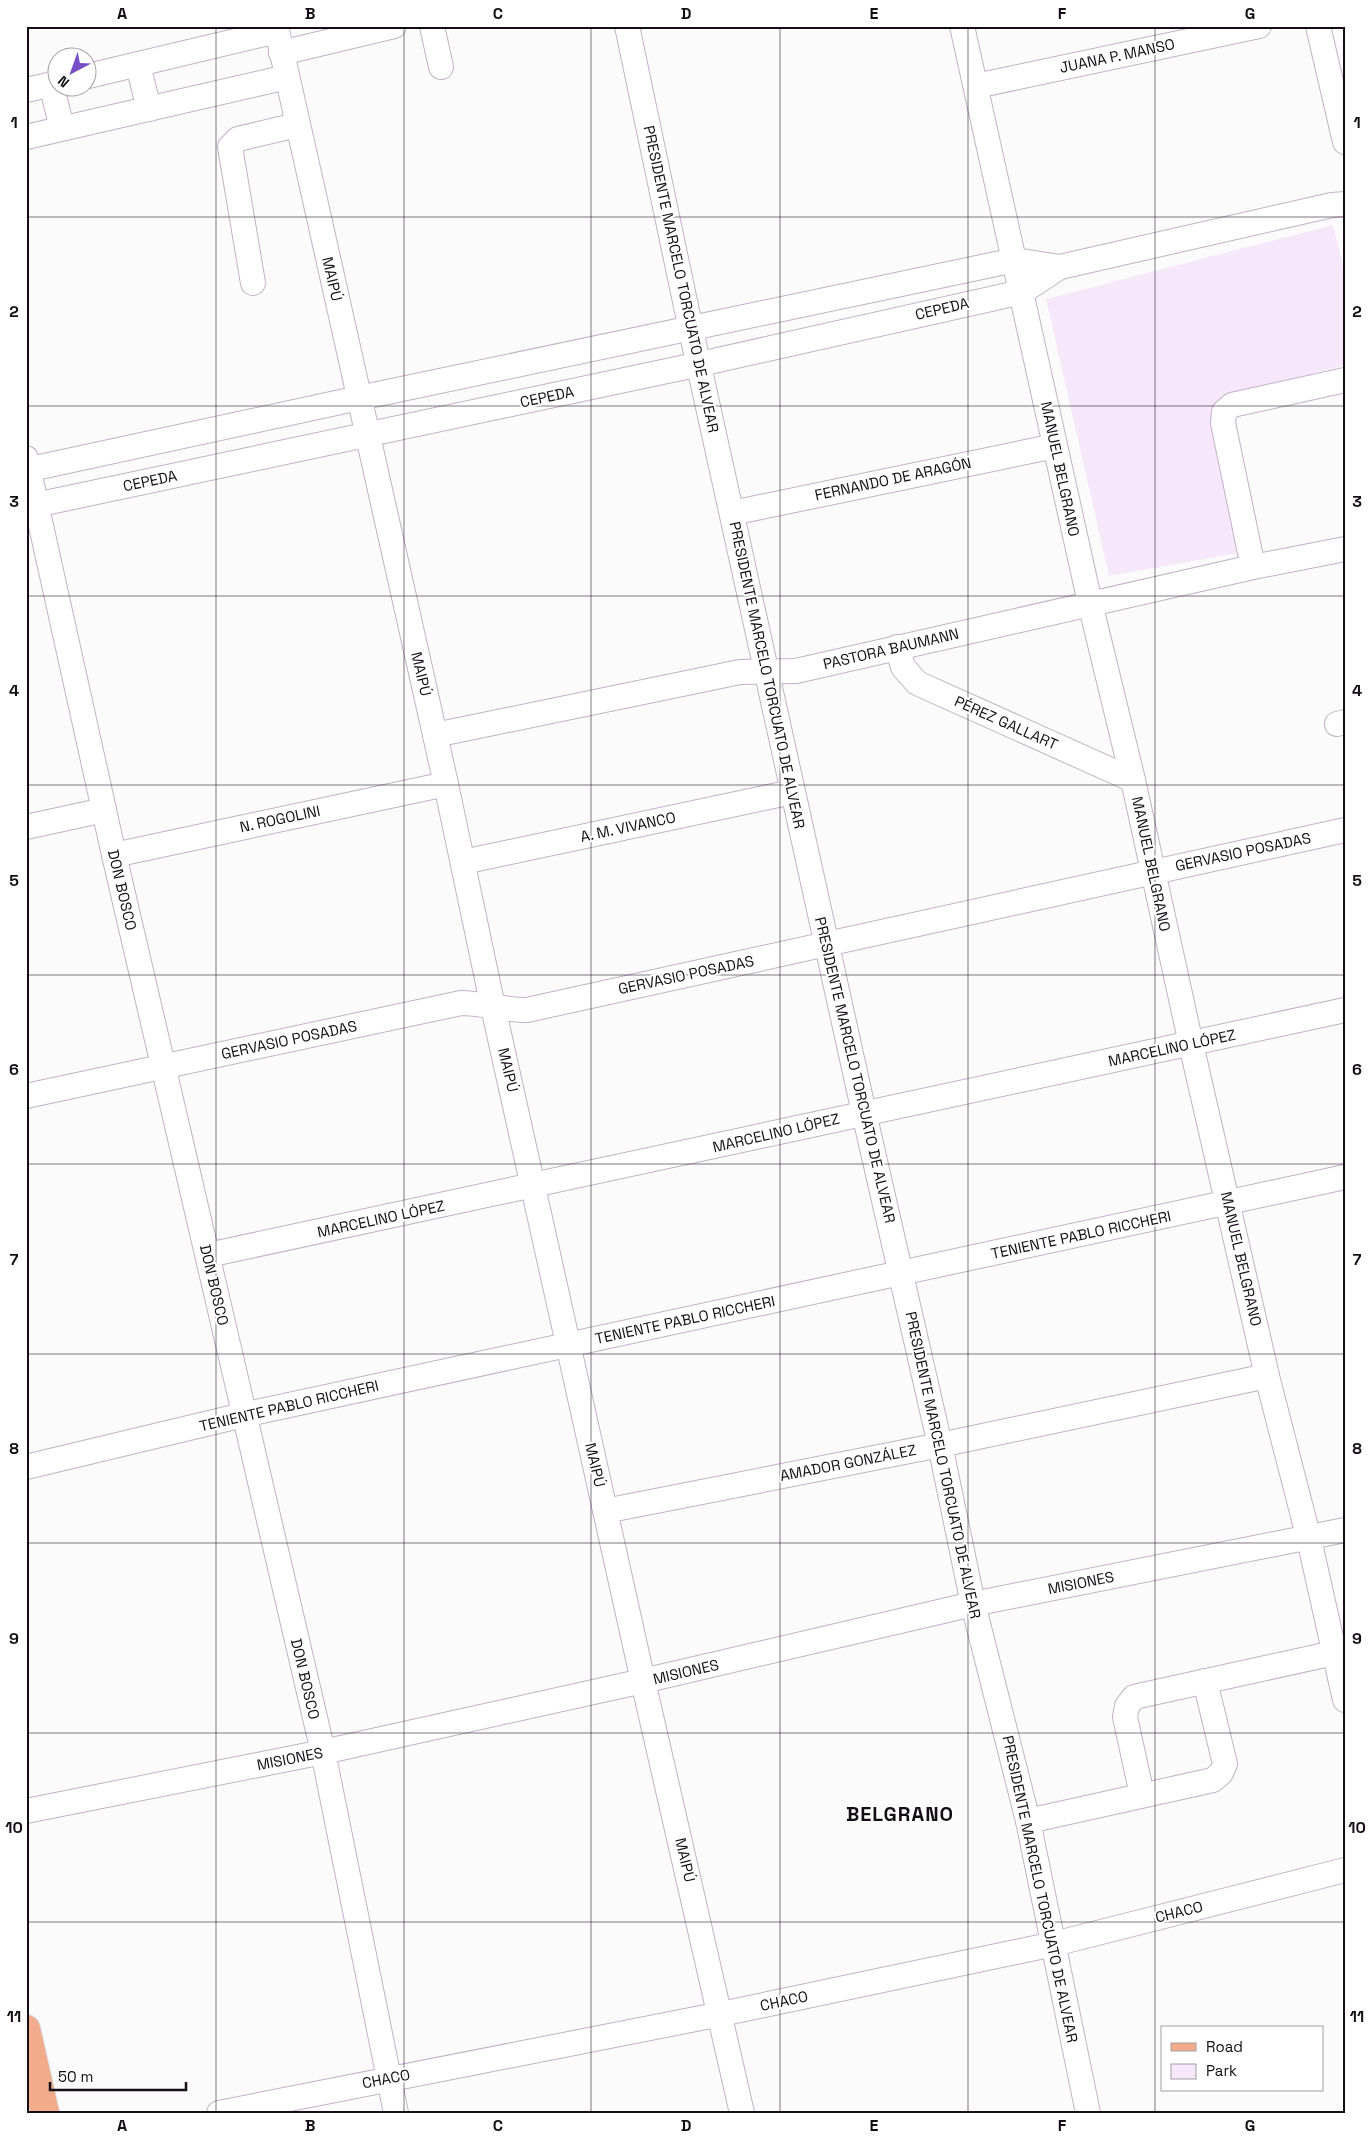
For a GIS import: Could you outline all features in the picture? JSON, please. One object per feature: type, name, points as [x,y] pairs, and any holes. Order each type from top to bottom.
[{"type":"main road","points":[[26,2029],[45,2113]]},
{"type":"street","points":[[98,74],[138,65],[223,35],[278,37],[394,26]]},
{"type":"street","points":[[432,26],[441,68]]},
{"type":"street","name":"PRESIDENTE MARCELO TORCUATO DE ALVEAR","points":[[627,26],[792,792],[940,1445],[973,1604],[1028,1821],[1088,2113]]},
{"type":"street","name":"MANUEL BELGRANO","points":[[962,26],[1015,260],[1054,446],[1090,603],[1134,780],[1190,1044],[1267,1376],[1309,1539],[1345,1700]]},
{"type":"street","name":"JUANA P. MANSO","points":[[976,86],[1259,26]]},
{"type":"street","points":[[1318,26],[1335,52],[1345,142]]},
{"type":"street","name":"MAIPÚ","points":[[278,37],[446,784],[643,1682],[721,2014],[742,2113]]},
{"type":"street","points":[[138,65],[149,109]]},
{"type":"street","points":[[26,137],[286,77]]},
{"type":"street","points":[[26,90],[48,84]]},
{"type":"street","points":[[57,98],[62,128]]},
{"type":"street","points":[[253,283],[230,148],[238,139],[297,125]]},
{"type":"street","name":"CEPEDA","points":[[31,506],[700,364],[1022,292],[1060,267],[1332,205],[1345,204]]},
{"type":"street","name":"CEPEDA","points":[[27,466],[691,330],[1015,260],[1060,267]]},
{"type":"street","points":[[1253,567],[1223,423],[1224,412],[1232,405],[1345,380]]},
{"type":"street","name":"FERNANDO DE ARAGÓN","points":[[732,513],[1054,446]]},
{"type":"street","name":"DON BOSCO","points":[[27,466],[31,506],[164,1066],[243,1415],[323,1752],[396,2113]]},
{"type":"street","name":"PASTORA BAUMANN","points":[[435,735],[740,672],[796,670],[1253,567],[1345,549]]},
{"type":"street","name":"PÉREZ GALLART","points":[[897,647],[903,667],[917,683],[1134,780]]},
{"type":"street","name":"N. ROGOLINI","points":[[114,855],[446,784]]},
{"type":"street","name":"A. M. VIVANCO","points":[[463,862],[792,792]]},
{"type":"street","points":[[26,827],[104,810]]},
{"type":"street","name":"GERVASIO POSADAS","points":[[26,1096],[461,1004],[477,1003],[494,1007],[527,1010],[1345,830]]},
{"type":"street","name":"MARCELINO LÓPEZ","points":[[208,1256],[1345,1010]]},
{"type":"street","name":"TENIENTE PABLO RICCHERI","points":[[26,1467],[243,1415],[1345,1177]]},
{"type":"street","name":"AMADOR GONZÁLEZ","points":[[605,1510],[940,1445],[1267,1376]]},
{"type":"street","name":"MISIONES","points":[[26,1811],[323,1752],[643,1682],[973,1604],[1309,1539],[1345,1530]]},
{"type":"street","points":[[1142,1795],[1125,1717],[1127,1706],[1134,1697],[1334,1653]]},
{"type":"street","points":[[1028,1821],[1213,1780],[1221,1773],[1225,1764],[1206,1681]]},
{"type":"street","name":"CHACO","points":[[219,2113],[721,2014],[1054,1944],[1345,1870]]},
{"type":"green space","points":[[1333,225],[1345,273],[1345,365],[1224,397],[1216,411],[1212,429],[1238,553],[1109,576],[1046,299]]},
{"type":"district","name":"BELGRANO","points":[[900,1814]]}]
